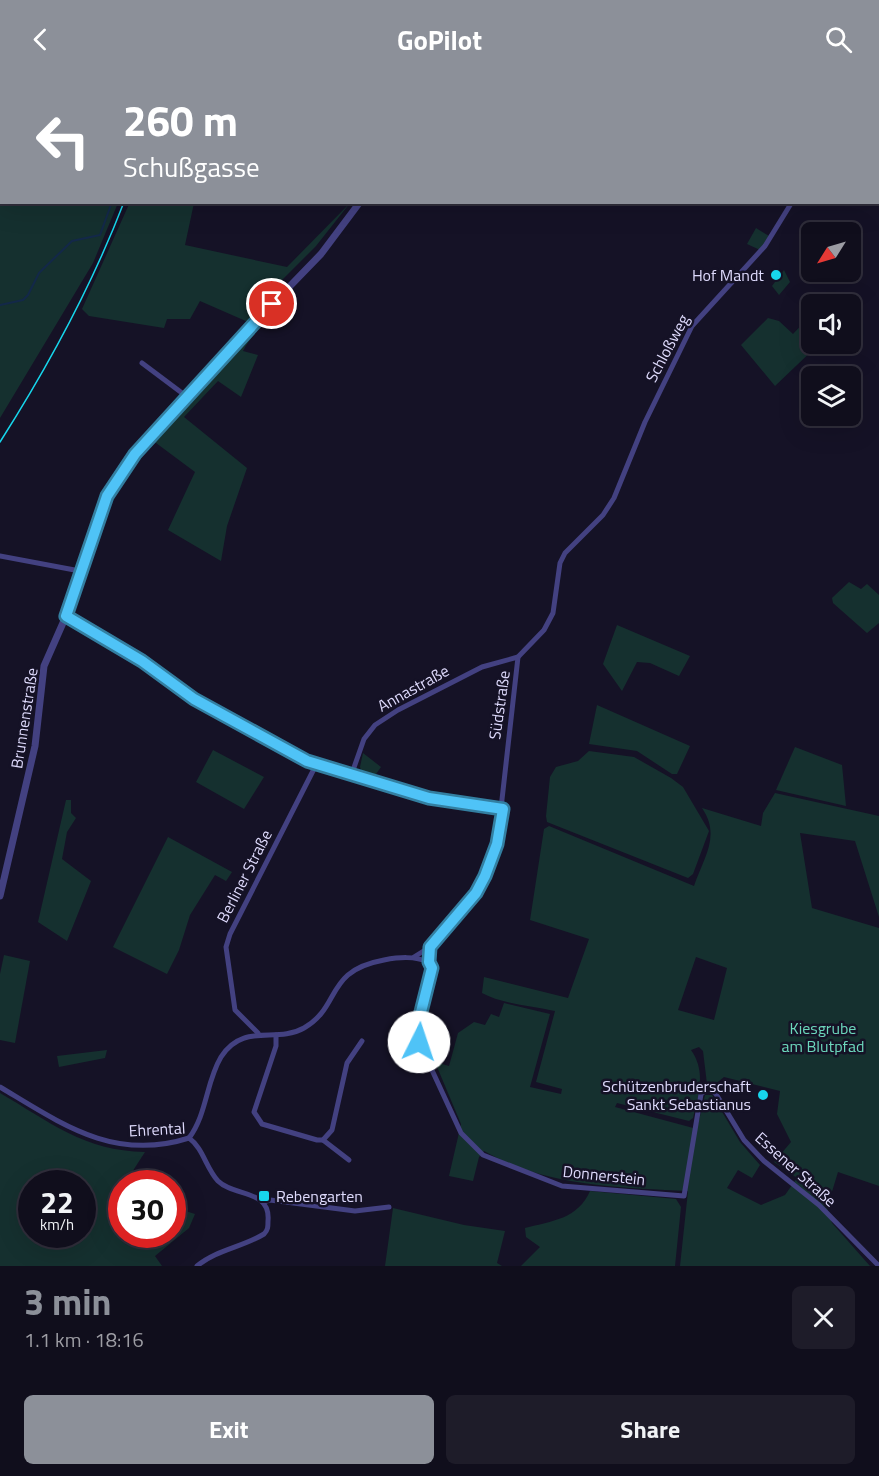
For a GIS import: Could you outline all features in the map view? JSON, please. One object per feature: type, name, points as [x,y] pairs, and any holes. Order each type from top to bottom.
[{"type":"street","name":"Brunnenstraße","points":[[0,896],[35,746],[44,666],[66,616],[107,496],[135,454],[232,345],[321,254],[358,204]]},
{"type":"street","name":"Schloßweg","points":[[616,495],[645,422],[692,326],[765,246],[791,204]]},
{"type":"street","points":[[142,363],[186,396]]},
{"type":"street","name":"Südstraße","points":[[503,809],[509,714],[518,670],[518,657],[544,630],[553,613],[560,563],[565,553],[603,515],[616,495]]},
{"type":"street","points":[[0,556],[80,571]]},
{"type":"street","points":[[66,616],[142,661],[194,699],[316,765],[429,798],[503,809],[497,844],[476,893],[430,947],[414,957],[363,964],[351,970],[342,979],[318,1015],[305,1028],[291,1034],[258,1033],[232,1045],[222,1057],[200,1119],[189,1138]]},
{"type":"street","name":"Annastraße","points":[[351,776],[364,740],[375,725],[398,710],[482,667],[518,657]]},
{"type":"street","name":"Berliner Straße","points":[[258,1033],[235,1010],[226,947],[230,934],[316,765]]},
{"type":"street","name":"Donnerstein","points":[[430,947],[429,962],[432,968],[418,1024],[419,1042],[461,1133],[473,1146],[499,1163],[562,1186],[684,1196],[701,1094],[704,1090]]},
{"type":"street","points":[[414,957],[429,962]]},
{"type":"street","points":[[276,1035],[276,1046],[254,1112],[256,1119],[262,1124],[323,1140],[349,1160]]},
{"type":"street","points":[[323,1140],[332,1130],[346,1063],[362,1041]]},
{"type":"street","name":"Ehrental","points":[[0,1087],[72,1130],[102,1141],[135,1146],[189,1138],[197,1146],[216,1179],[263,1202]]},
{"type":"street","name":"Essener Straße","points":[[704,1090],[709,1088],[716,1094],[744,1140],[764,1161],[819,1205],[879,1266]]},
{"type":"street","points":[[196,1266],[207,1257],[252,1242],[264,1234],[267,1230],[269,1214],[263,1202],[270,1200],[355,1211],[389,1207]]},
{"type":"green space","points":[[0,204],[118,204],[93,263],[0,418]]},
{"type":"green space","points":[[129,204],[194,204],[185,245],[287,267],[349,204],[316,246],[275,287],[268,301],[248,322],[200,301],[190,319],[167,319],[164,328],[89,316],[82,309]]},
{"type":"green space","points":[[756,228],[769,236],[760,250],[747,244]]},
{"type":"green space","points":[[784,270],[790,282],[779,295],[772,286]]},
{"type":"green space","points":[[286,297],[243,351],[258,355],[241,397],[218,381],[184,417],[247,468],[227,526],[221,561],[168,530],[195,472],[152,440],[267,314]]},
{"type":"green space","points":[[768,318],[779,321],[793,334],[801,326],[801,354],[809,354],[775,386],[741,345]]},
{"type":"green space","points":[[849,582],[861,589],[867,584],[879,595],[879,623],[867,633],[833,603],[832,598]]},
{"type":"green space","points":[[617,625],[690,656],[679,676],[650,663],[637,662],[622,691],[603,664]]},
{"type":"green space","points":[[597,705],[690,746],[677,774],[672,774],[637,751],[589,744]]},
{"type":"green space","points":[[795,747],[842,765],[846,806],[776,790]]},
{"type":"green space","points":[[213,750],[264,777],[244,809],[196,782]]},
{"type":"green space","points":[[589,751],[634,757],[683,787],[709,831],[693,874],[688,878],[547,822],[550,777],[556,767],[578,761]]},
{"type":"green space","points":[[363,753],[381,767],[374,777],[362,773],[360,767]]},
{"type":"green space","name":"Kiesgrube am Blutpfad","points":[[775,793],[879,816],[879,917],[855,841],[800,833],[812,908],[879,928],[879,1186],[838,1172],[827,1208],[832,1223],[870,1266],[680,1266],[688,1191],[583,1183],[533,1172],[484,1151],[479,1157],[473,1181],[449,1176],[461,1124],[435,1062],[449,1066],[458,1033],[474,1022],[485,1025],[491,1014],[499,1017],[504,1003],[550,1014],[530,1087],[561,1094],[562,1089],[536,1082],[555,1011],[508,1002],[482,993],[484,977],[568,998],[589,939],[530,920],[544,829],[549,826],[694,886],[709,847],[710,828],[708,818],[702,808],[761,826],[763,813]],"holes":[[[696,957],[727,968],[714,1020],[678,1010]],[[699,1047],[703,1051],[707,1084],[714,1085],[724,1077],[780,1091],[777,1114],[791,1142],[774,1162],[797,1178],[785,1195],[761,1205],[727,1188],[738,1170],[752,1178],[760,1165],[740,1142],[712,1095],[705,1095],[697,1129],[615,1107],[617,1103],[689,1121],[693,1118],[700,1083],[696,1058],[691,1050]]]},
{"type":"green space","points":[[66,800],[71,800],[71,813],[76,818],[67,832],[62,859],[91,881],[67,941],[38,922]]},
{"type":"green space","points":[[168,837],[232,872],[226,881],[215,875],[190,915],[179,950],[167,974],[113,947]]},
{"type":"green space","points":[[4,955],[30,961],[15,1043],[0,1040],[0,974]]},
{"type":"green space","points":[[107,1050],[105,1058],[59,1067],[57,1056]]},
{"type":"green space","points":[[0,1093],[85,1141],[123,1150],[145,1152],[133,1170],[108,1170],[108,1248],[165,1248],[155,1256],[162,1266],[0,1266]]},
{"type":"green space","points":[[590,1191],[676,1199],[681,1207],[675,1266],[521,1266],[540,1247],[526,1237],[525,1228],[554,1221],[571,1213],[579,1208]]},
{"type":"green space","points":[[393,1208],[464,1225],[505,1231],[497,1263],[502,1266],[385,1266]]},
{"type":"green space","points":[[186,1211],[195,1214],[186,1230]]},
{"type":"waterway","points":[[0,305],[23,300],[39,273],[72,241],[100,235],[111,204]]},
{"type":"tram line","points":[[0,442],[68,325],[98,265],[123,204]]},
{"type":"place","name":"Hof Mandt","points":[[776,275]]},
{"type":"place","name":"Schützenbruderschaft Sankt Sebastianus","points":[[763,1095]]},
{"type":"place","name":"Rebengarten","points":[[264,1196]]},
{"type":"route","points":[[272,304],[232,345],[135,454],[107,496],[98,516],[66,616],[142,661],[194,699],[316,765],[429,798],[503,809],[497,844],[485,876],[476,893],[430,947],[429,962],[432,968],[430,985],[418,1024],[419,1042]]}]
